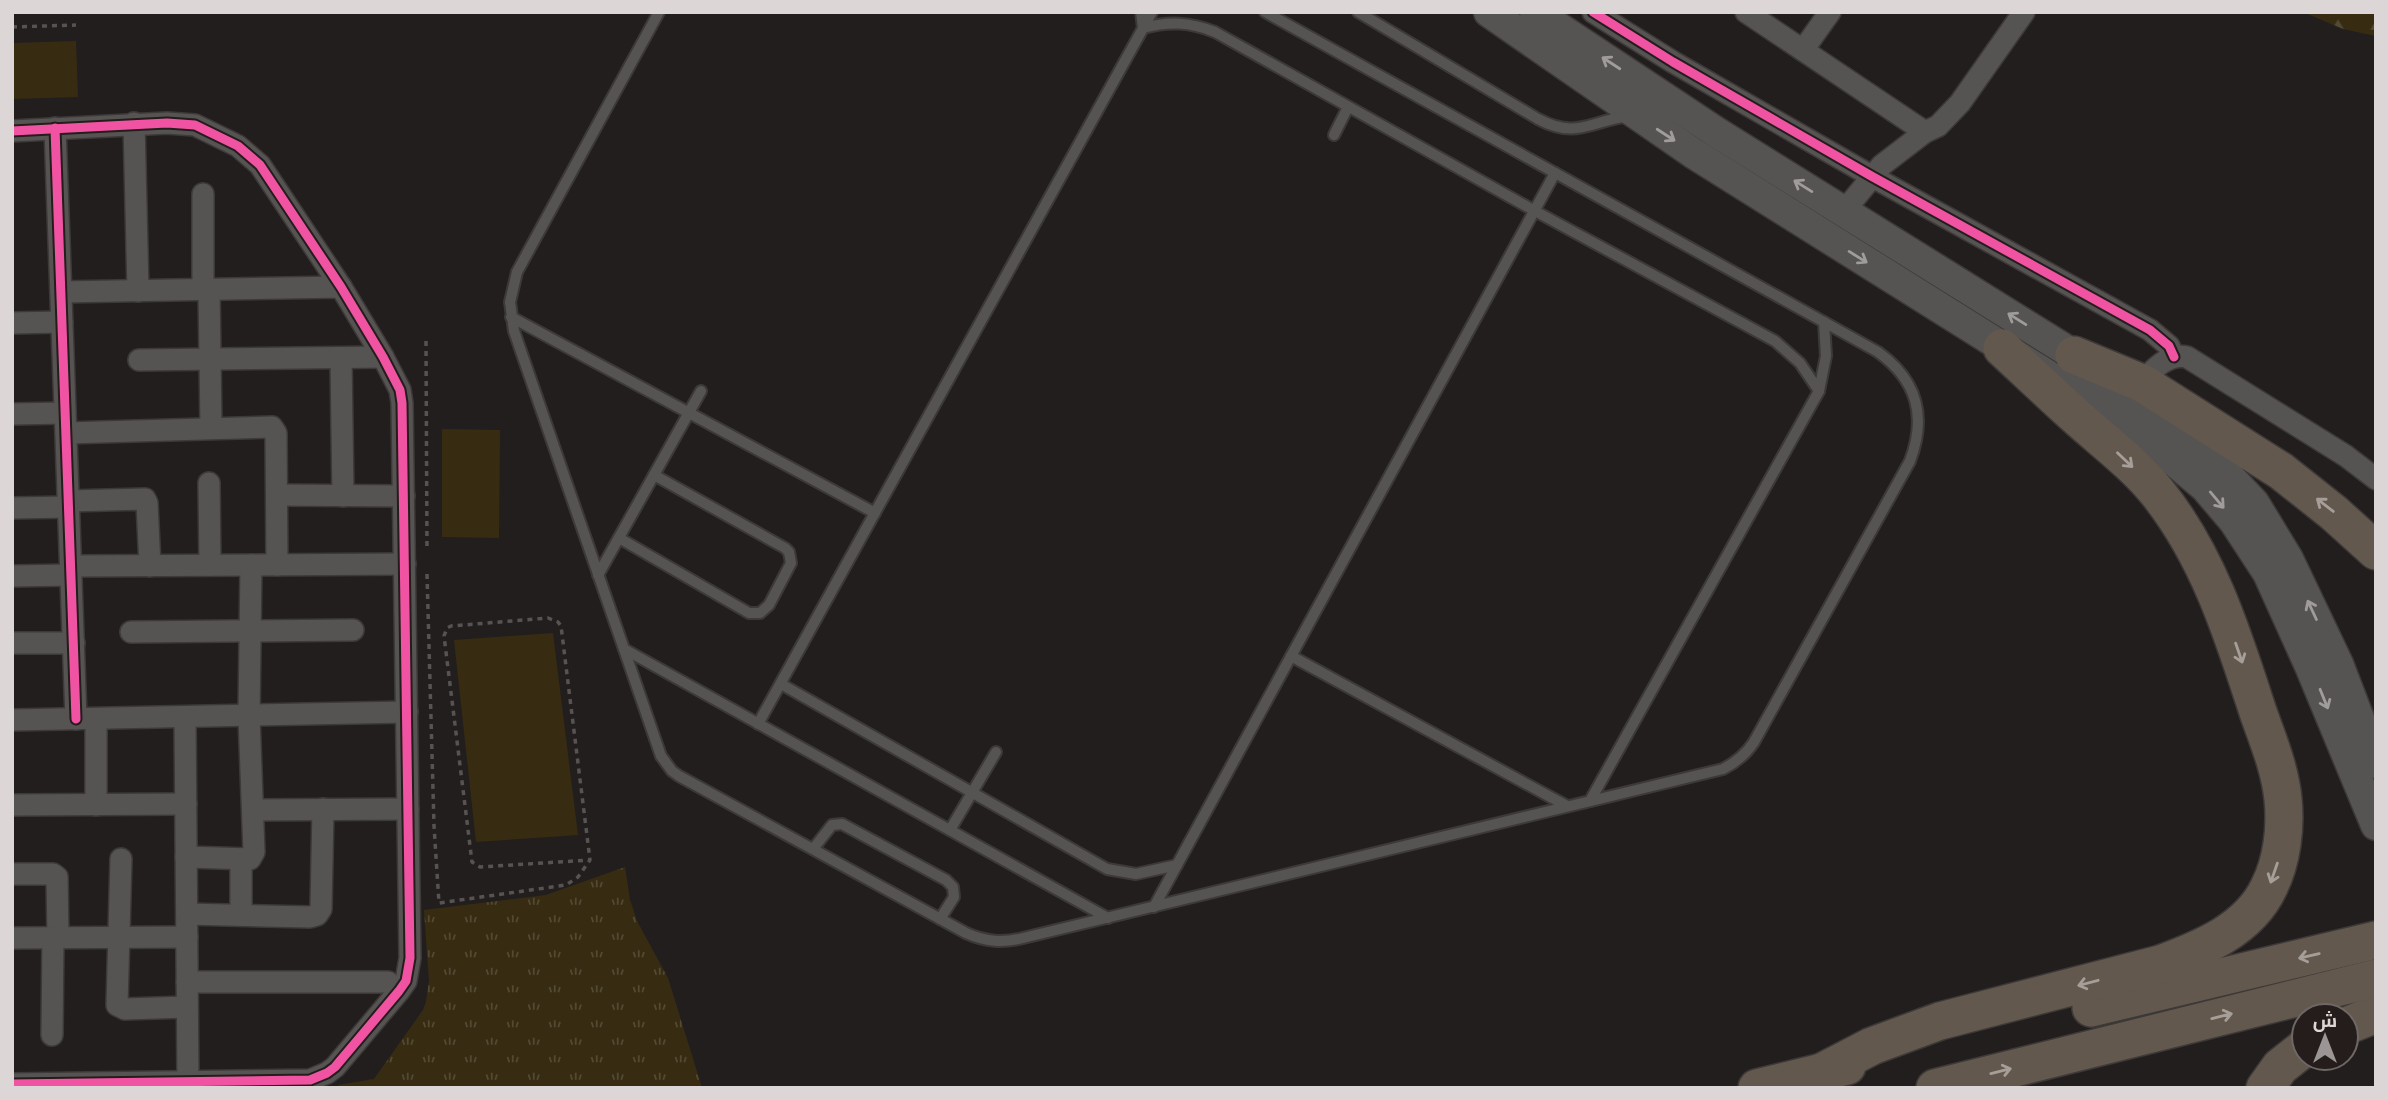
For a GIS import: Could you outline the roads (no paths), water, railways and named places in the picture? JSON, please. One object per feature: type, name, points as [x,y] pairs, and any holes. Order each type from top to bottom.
[{"type":"highway","points":[[1822,1072],[1872,1046],[1940,1021],[2160,964],[2192,953],[2235,928],[2252,912],[2268,890],[2277,869],[2283,824],[2280,778],[2228,622],[2205,567],[2183,527],[2155,491],[2123,458],[2002,348]]},
{"type":"highway","points":[[2074,355],[2142,383],[2281,471],[2376,551]]},
{"type":"highway","points":[[1757,1088],[2376,940]]},
{"type":"highway","points":[[1935,1088],[2376,978]]},
{"type":"highway","points":[[2265,1088],[2280,1067],[2290,1059]]},
{"type":"main road","points":[[1489,12],[1636,116],[2102,410],[2174,461],[2205,487],[2234,521],[2268,573],[2311,666],[2376,825]]},
{"type":"main road","points":[[1535,12],[1716,132],[2074,355],[2220,467],[2254,503],[2294,571],[2337,664],[2376,763]]},
{"type":"street","points":[[1746,12],[1924,132]]},
{"type":"street","points":[[1802,50],[1830,12]]},
{"type":"street","points":[[1844,211],[1882,165],[1924,132],[1938,126],[1960,103],[2024,12]]},
{"type":"street","points":[[1605,15],[1673,62],[1873,177],[2150,330],[2169,346],[2174,357]]},
{"type":"street","points":[[134,123],[138,291]]},
{"type":"street","points":[[12,131],[134,123],[195,125],[225,138],[260,165],[341,287],[383,357],[401,396],[410,958],[406,981],[399,991],[335,1067],[318,1078],[301,1082],[12,1084]]},
{"type":"street","points":[[55,128],[74,643],[96,804]]},
{"type":"street","points":[[203,194],[211,428]]},
{"type":"street","points":[[61,292],[341,287]]},
{"type":"street","points":[[12,323],[62,322]]},
{"type":"street","points":[[139,360],[383,357]]},
{"type":"street","points":[[2142,383],[2155,368],[2174,357],[2187,357],[2346,456],[2376,479]]},
{"type":"street","points":[[341,358],[343,496]]},
{"type":"street","points":[[12,414],[65,423],[211,428],[272,427],[276,433],[277,565]]},
{"type":"street","points":[[209,483],[210,565]]},
{"type":"street","points":[[277,495],[404,496]]},
{"type":"street","points":[[12,508],[145,499],[150,566]]},
{"type":"street","points":[[12,576],[150,566],[405,564]]},
{"type":"street","points":[[186,858],[241,859],[252,858],[254,852],[249,716],[251,565]]},
{"type":"street","points":[[131,632],[353,631]]},
{"type":"street","points":[[12,643],[74,643]]},
{"type":"street","points":[[12,720],[407,712]]},
{"type":"street","points":[[185,717],[188,1083]]},
{"type":"street","points":[[12,805],[186,804]]},
{"type":"street","points":[[187,914],[310,917],[319,913],[323,809]]},
{"type":"street","points":[[253,810],[408,809]]},
{"type":"street","points":[[121,859],[119,1007],[187,1007]]},
{"type":"street","points":[[241,859],[241,915]]},
{"type":"street","points":[[12,874],[53,874],[57,877],[52,1035]]},
{"type":"street","points":[[12,938],[187,937]]},
{"type":"street","points":[[187,982],[388,982]]},
{"type":"lane","points":[[659,12],[517,272],[511,294],[511,317],[660,756],[672,771],[940,919],[977,938],[1000,942],[1723,769],[1749,750],[1910,461],[1917,439],[1918,415],[1909,385],[1890,361],[1824,321],[1265,12]]},
{"type":"lane","points":[[1141,12],[1143,28]]},
{"type":"lane","points":[[758,724],[1152,12]]},
{"type":"lane","points":[[1358,12],[1556,127],[1576,129],[1636,116]]},
{"type":"lane","points":[[1143,28],[1179,22],[1198,25],[1215,32],[1774,341],[1800,363],[1819,391]]},
{"type":"lane","points":[[1334,135],[1348,107]]},
{"type":"lane","points":[[1154,907],[1555,173]]},
{"type":"lane","points":[[511,317],[875,513]]},
{"type":"lane","points":[[1590,801],[1819,391],[1826,356],[1824,321]]},
{"type":"lane","points":[[598,575],[701,391]]},
{"type":"lane","points":[[619,538],[744,611],[755,614],[769,606],[791,563],[789,552],[654,474]]},
{"type":"lane","points":[[624,649],[1108,918]]},
{"type":"lane","points":[[1291,656],[1567,806]]},
{"type":"lane","points":[[780,684],[1107,869],[1126,874],[1146,874],[1177,865]]},
{"type":"lane","points":[[950,830],[996,752]]},
{"type":"lane","points":[[813,849],[832,825],[842,824],[946,880],[953,887],[954,897],[940,919]]}]
